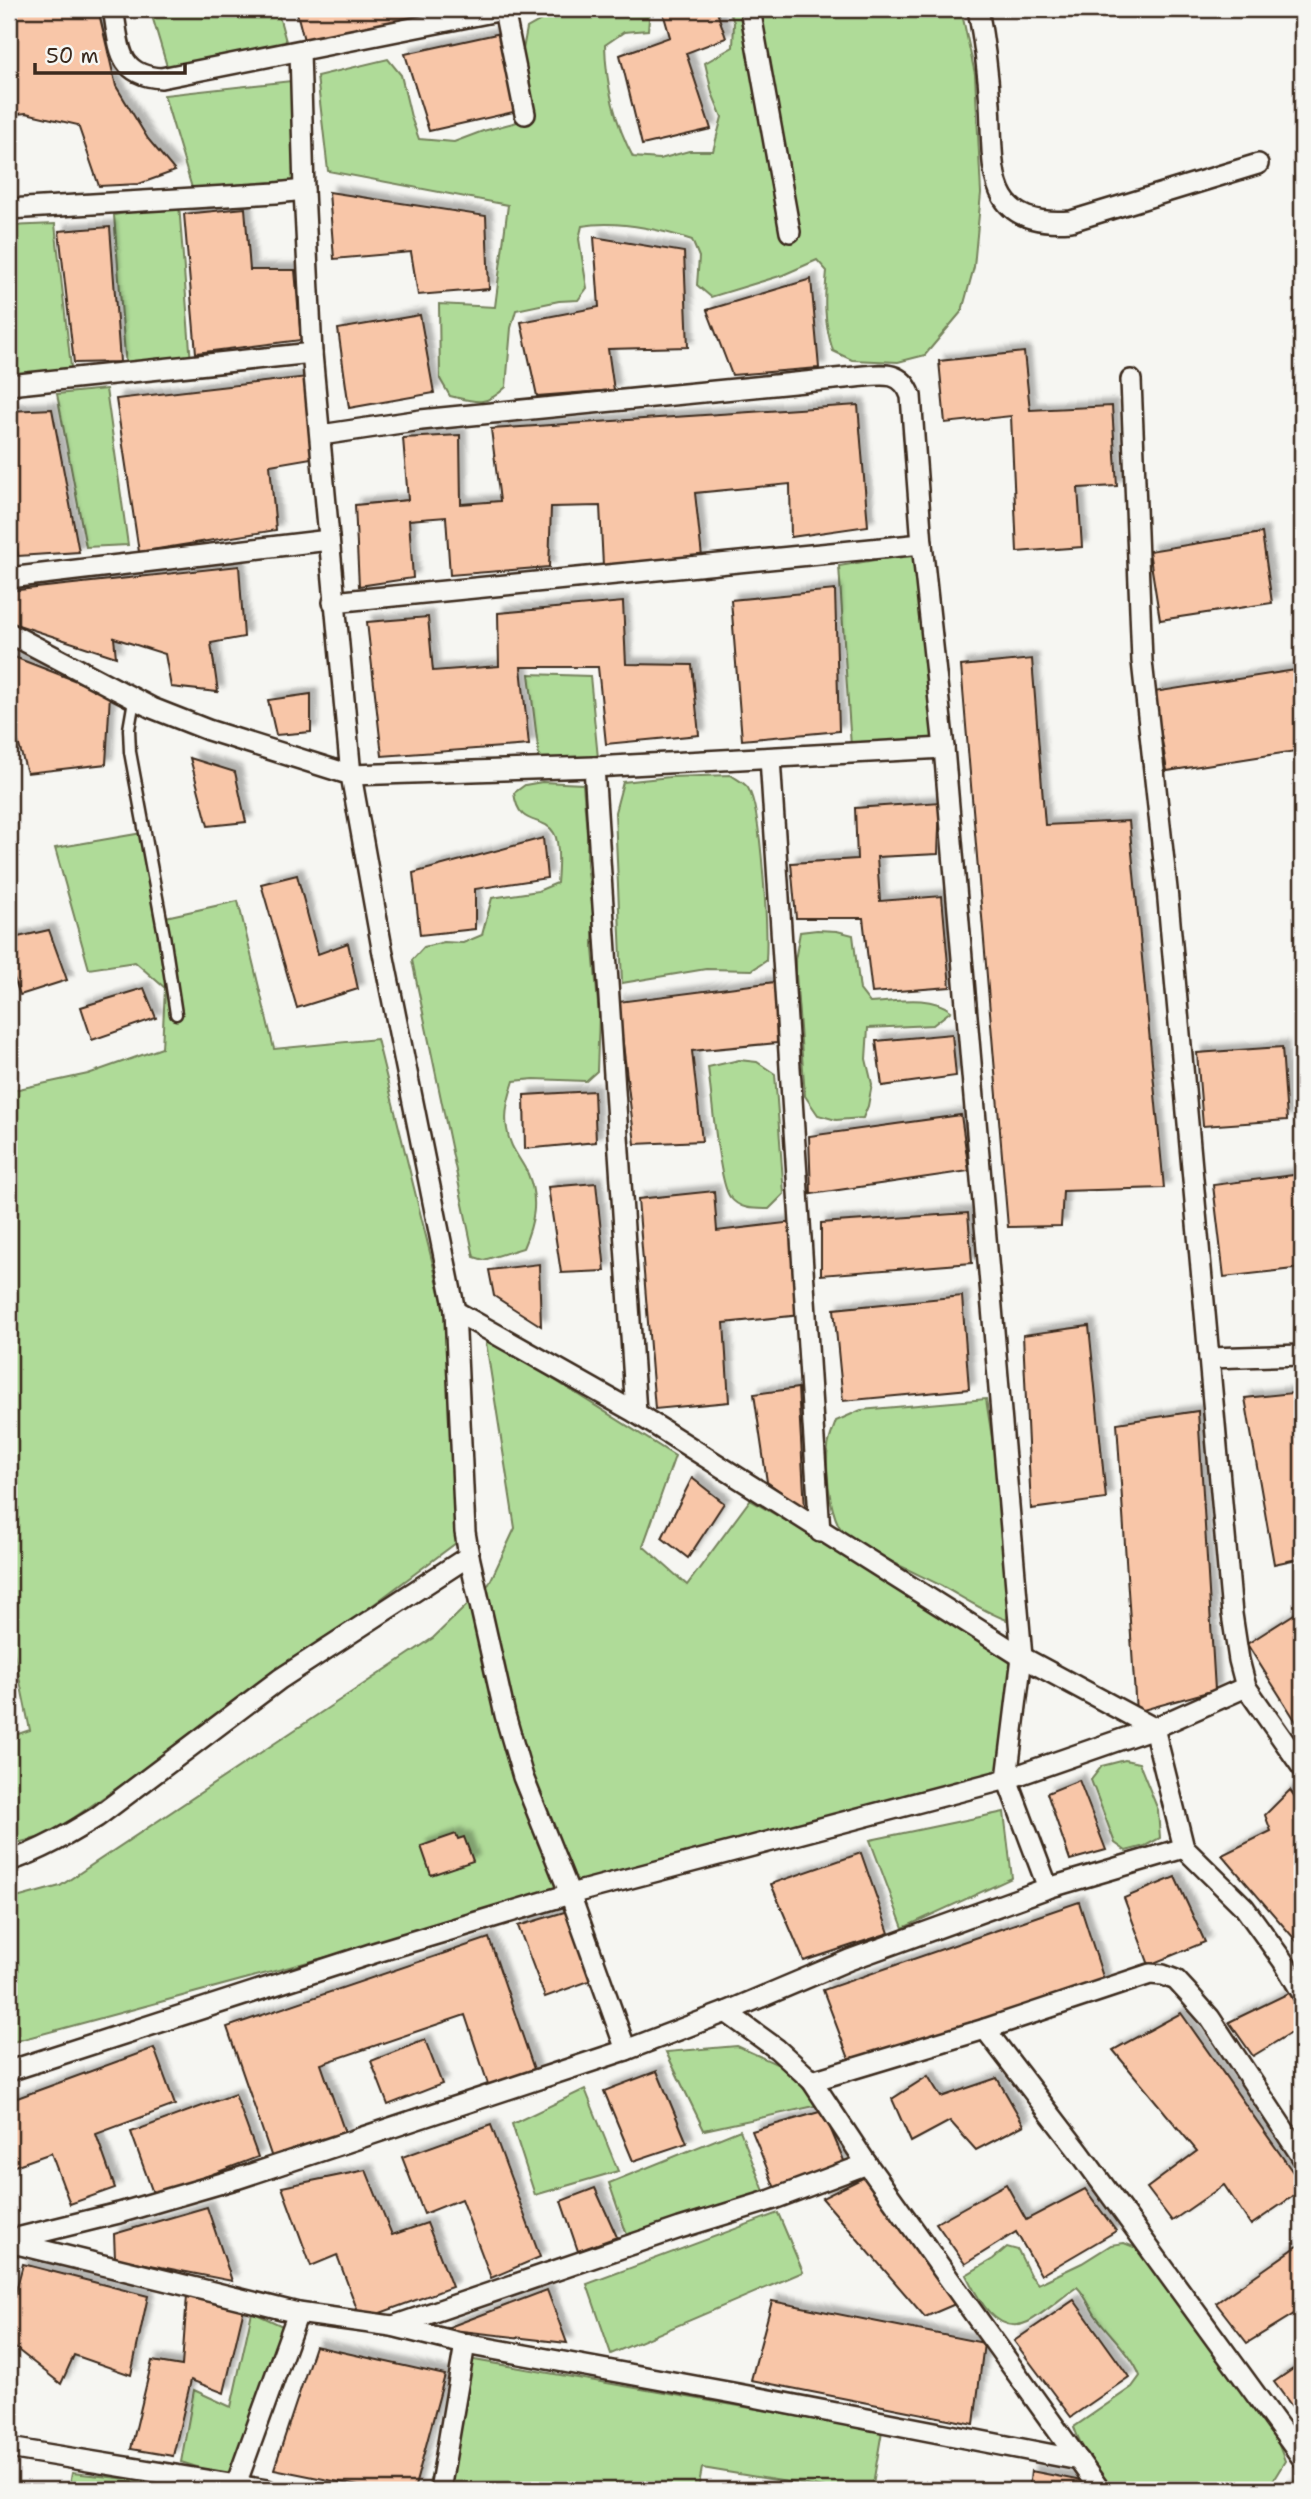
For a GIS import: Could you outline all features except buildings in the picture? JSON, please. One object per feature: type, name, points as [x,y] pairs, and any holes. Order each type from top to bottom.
[{"type":"street","points":[[113,9],[123,60],[135,72],[145,77],[161,78],[506,9],[525,114]]},
{"type":"street","points":[[750,9],[790,232]]},
{"type":"street","points":[[978,9],[987,61],[993,170],[1007,204],[1022,216],[1052,223],[1071,222],[1258,164]]},
{"type":"street","points":[[300,51],[312,353],[351,775],[382,948],[455,1311],[465,1532],[505,1715],[523,1777],[570,1894],[626,2050]]},
{"type":"street","points":[[9,209],[304,190]]},
{"type":"street","points":[[9,385],[312,353]]},
{"type":"street","points":[[321,435],[421,421],[890,375],[907,385],[911,396],[922,544],[944,748],[1022,1657],[1007,1779],[1048,1888]]},
{"type":"street","points":[[1131,380],[1142,661],[1167,890],[1232,1614],[1246,1687],[1302,1767]]},
{"type":"street","points":[[9,578],[329,540]]},
{"type":"street","points":[[333,602],[922,544]]},
{"type":"street","points":[[9,633],[134,700],[208,730],[351,775],[594,767],[944,748]]},
{"type":"street","points":[[770,758],[820,1532]]},
{"type":"street","points":[[594,767],[636,1413]]},
{"type":"street","points":[[455,1311],[636,1413],[820,1532],[1022,1657],[1154,1728],[1184,1848],[1244,1907],[1283,1961],[1302,1993]]},
{"type":"street","points":[[1209,1358],[1302,1355]]},
{"type":"street","points":[[9,1861],[66,1836],[97,1817],[280,1679],[469,1556]]},
{"type":"street","points":[[9,2071],[377,1952],[570,1894],[1007,1779],[1154,1728],[1246,1687]]},
{"type":"street","points":[[9,2241],[236,2179],[626,2050],[726,2012],[849,1960],[1048,1888],[1184,1848]]},
{"type":"street","points":[[812,2081],[985,2029],[1150,1975],[1163,1975],[1176,1980],[1210,2018],[1302,2157]]},
{"type":"street","points":[[726,2012],[777,2049],[812,2081],[867,2164],[1100,2490]]},
{"type":"street","points":[[985,2029],[1080,2153],[1302,2458]]},
{"type":"street","points":[[392,2326],[680,2228],[772,2200],[867,2164]]},
{"type":"street","points":[[9,2241],[298,2313],[392,2326],[465,2344],[1079,2460]]},
{"type":"street","points":[[235,2487],[298,2313]]},
{"type":"street","points":[[440,2490],[465,2344]]},
{"type":"street","points":[[9,2448],[235,2487],[267,2490]]},
{"type":"lane","points":[[134,700],[129,729],[130,752],[176,1014]]},
{"type":"green space","points":[[150,9],[277,9],[289,52],[169,73]]},
{"type":"green space","points":[[561,9],[650,9],[648,30],[624,32],[605,45],[606,60],[616,117],[633,157],[660,159],[689,151],[713,151],[722,117],[712,93],[705,63],[733,47],[734,22],[728,9],[961,9],[975,74],[981,193],[974,267],[962,311],[925,355],[898,362],[852,360],[833,351],[825,311],[827,271],[817,260],[783,275],[711,297],[697,285],[699,257],[692,240],[638,227],[596,224],[582,226],[579,239],[587,288],[578,300],[516,310],[511,328],[506,387],[492,398],[480,401],[450,396],[440,379],[439,304],[495,307],[508,205],[328,171],[317,76],[388,59],[401,75],[419,139],[454,142],[521,121],[534,109],[522,55],[527,28]]},
{"type":"green space","points":[[291,81],[307,180],[192,188],[164,95]]},
{"type":"green space","points":[[179,204],[191,363],[126,368],[114,215]]},
{"type":"green space","points":[[55,224],[72,376],[9,383],[9,226]]},
{"type":"green space","points":[[106,389],[128,545],[86,547],[57,394]]},
{"type":"green space","points":[[916,553],[936,741],[851,747],[839,566]]},
{"type":"green space","points":[[529,674],[590,676],[598,758],[540,764]]},
{"type":"green space","points":[[731,775],[748,788],[757,820],[765,899],[766,961],[752,970],[706,969],[622,983],[615,812],[623,782]]},
{"type":"green space","points":[[542,782],[583,784],[599,1015],[597,1071],[586,1081],[514,1081],[506,1123],[510,1142],[531,1184],[534,1202],[532,1220],[523,1248],[484,1260],[474,1257],[412,960],[424,947],[444,942],[463,943],[482,935],[492,898],[538,891],[557,883],[556,837],[549,827],[521,812],[514,793],[525,785]]},
{"type":"green space","points":[[148,832],[161,918],[238,901],[274,1049],[377,1039],[450,1333],[464,1537],[263,1687],[49,1835],[9,1845],[9,1737],[30,1730],[9,1628],[9,1091],[88,1074],[162,1048],[165,988],[135,962],[89,969],[55,848]]},
{"type":"green space","points":[[817,930],[853,935],[860,990],[870,1003],[923,1001],[933,1002],[951,1011],[933,1025],[868,1028],[866,1059],[872,1084],[863,1118],[836,1120],[818,1115],[805,1096],[795,960],[800,932]]},
{"type":"green space","points":[[739,1060],[757,1062],[775,1074],[784,1194],[769,1209],[748,1208],[738,1204],[730,1197],[722,1174],[708,1067]]},
{"type":"green space","points":[[485,1336],[675,1456],[643,1546],[687,1585],[750,1500],[1013,1650],[1009,1772],[9,2043],[9,1900],[60,1886],[433,1638],[489,1584],[515,1528]]},
{"type":"green space","points":[[986,1399],[998,1477],[1009,1601],[1007,1620],[856,1542],[839,1526],[830,1498],[827,1456],[836,1421],[861,1410]]},
{"type":"green space","points":[[1125,1760],[1139,1763],[1158,1810],[1160,1838],[1145,1846],[1126,1851],[1115,1843],[1091,1780],[1102,1766]]},
{"type":"green space","points":[[1004,1812],[1012,1878],[903,1928],[870,1840]]},
{"type":"green space","points":[[737,2046],[792,2071],[824,2104],[704,2130],[666,2052]]},
{"type":"green space","points":[[585,2089],[618,2171],[535,2195],[512,2124]]},
{"type":"green space","points":[[740,2130],[769,2204],[634,2255],[609,2183]]},
{"type":"green space","points":[[778,2213],[803,2272],[611,2354],[587,2284]]},
{"type":"green space","points":[[1124,2243],[1139,2249],[1225,2364],[1278,2443],[1285,2461],[1274,2479],[1263,2490],[1111,2490],[1090,2460],[1074,2427],[1132,2387],[1140,2376],[1131,2360],[1077,2287],[1034,2319],[1017,2325],[1007,2324],[998,2320],[982,2303],[966,2275],[1007,2247],[1018,2250],[1030,2275],[1038,2284],[1082,2263],[1111,2245]]},
{"type":"green space","points":[[252,2312],[287,2328],[228,2477],[181,2462],[194,2390],[231,2407]]},
{"type":"green space","points":[[457,2357],[882,2431],[872,2490],[836,2490],[702,2468],[698,2490],[428,2490]]},
{"type":"green space","points":[[72,2473],[147,2481],[146,2490],[69,2490]]}]
